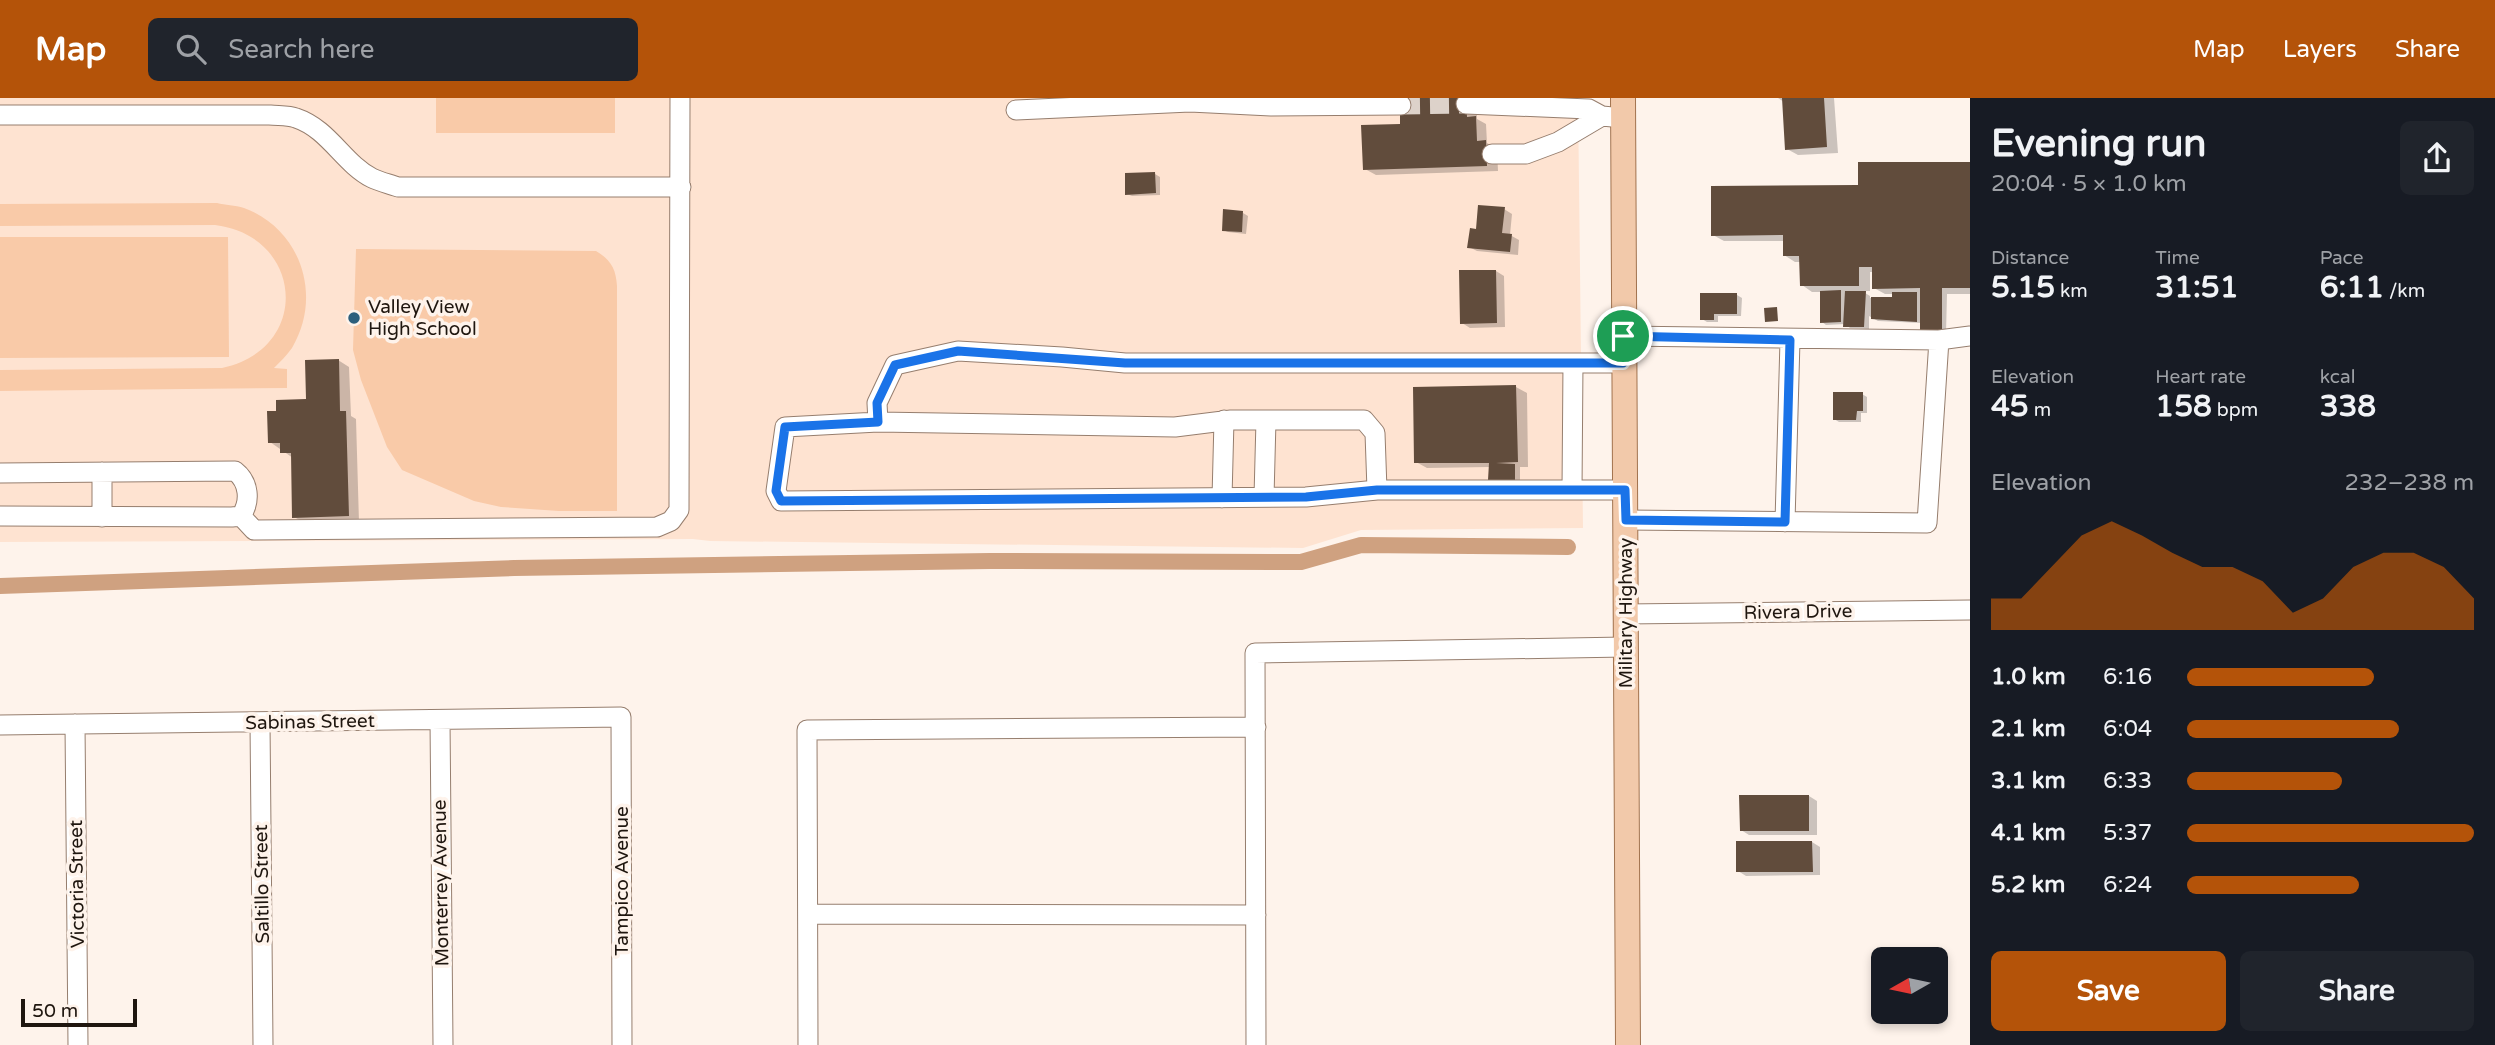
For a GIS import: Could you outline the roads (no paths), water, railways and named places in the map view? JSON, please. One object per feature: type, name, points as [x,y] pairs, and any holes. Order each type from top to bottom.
[{"type":"main road","name":"Military Highway","points":[[1616,111],[1626,520],[1628,1045]]},
{"type":"street","points":[[0,516],[241,516],[254,530],[657,527],[671,521],[679,510],[680,98]]},
{"type":"street","points":[[1016,110],[1190,102],[1271,106],[1401,104]]},
{"type":"street","points":[[1466,104],[1616,111]]},
{"type":"street","points":[[1492,154],[1527,155],[1616,111]]},
{"type":"street","points":[[0,116],[295,117],[313,126],[350,162],[372,178],[398,187],[681,187]]},
{"type":"street","points":[[1623,336],[1790,340],[1938,340],[1970,336]]},
{"type":"street","points":[[1785,522],[1790,340]]},
{"type":"street","points":[[1626,520],[1927,523],[1938,340]]},
{"type":"street","points":[[878,422],[877,403],[895,365],[958,351],[1125,363],[1623,363]]},
{"type":"street","points":[[1572,490],[1573,363]]},
{"type":"street","points":[[1377,490],[1375,433],[1364,420],[1266,420],[1224,421],[1175,427],[878,422],[785,427],[776,491],[781,501],[1306,497],[1377,490],[1625,490]]},
{"type":"street","points":[[1264,497],[1266,420]]},
{"type":"street","points":[[1222,498],[1224,421]]},
{"type":"street","points":[[0,473],[235,471],[243,478],[247,490],[247,507],[241,516]]},
{"type":"street","points":[[102,472],[102,517]]},
{"type":"street","name":"Rivera Drive","points":[[1625,614],[1970,610]]},
{"type":"street","points":[[1256,1045],[1255,653],[1625,647]]},
{"type":"street","name":"Sabinas Street","points":[[0,724],[621,718]]},
{"type":"street","name":"Tampico Avenue","points":[[621,718],[622,1045]]},
{"type":"street","name":"Monterrey Avenue","points":[[439,720],[443,1045]]},
{"type":"street","name":"Saltillo Street","points":[[260,722],[263,1045]]},
{"type":"street","name":"Victoria Street","points":[[75,724],[78,1045]]},
{"type":"street","points":[[808,1045],[807,730],[1256,727]]},
{"type":"street","points":[[808,914],[1256,915]]},
{"type":"waterway","points":[[0,586],[514,568],[990,561],[1301,562],[1361,545],[1568,547]]},
{"type":"tunnel","points":[[1401,105],[1466,104]]},
{"type":"place","name":"Valley View High School","points":[[354,318]]}]
